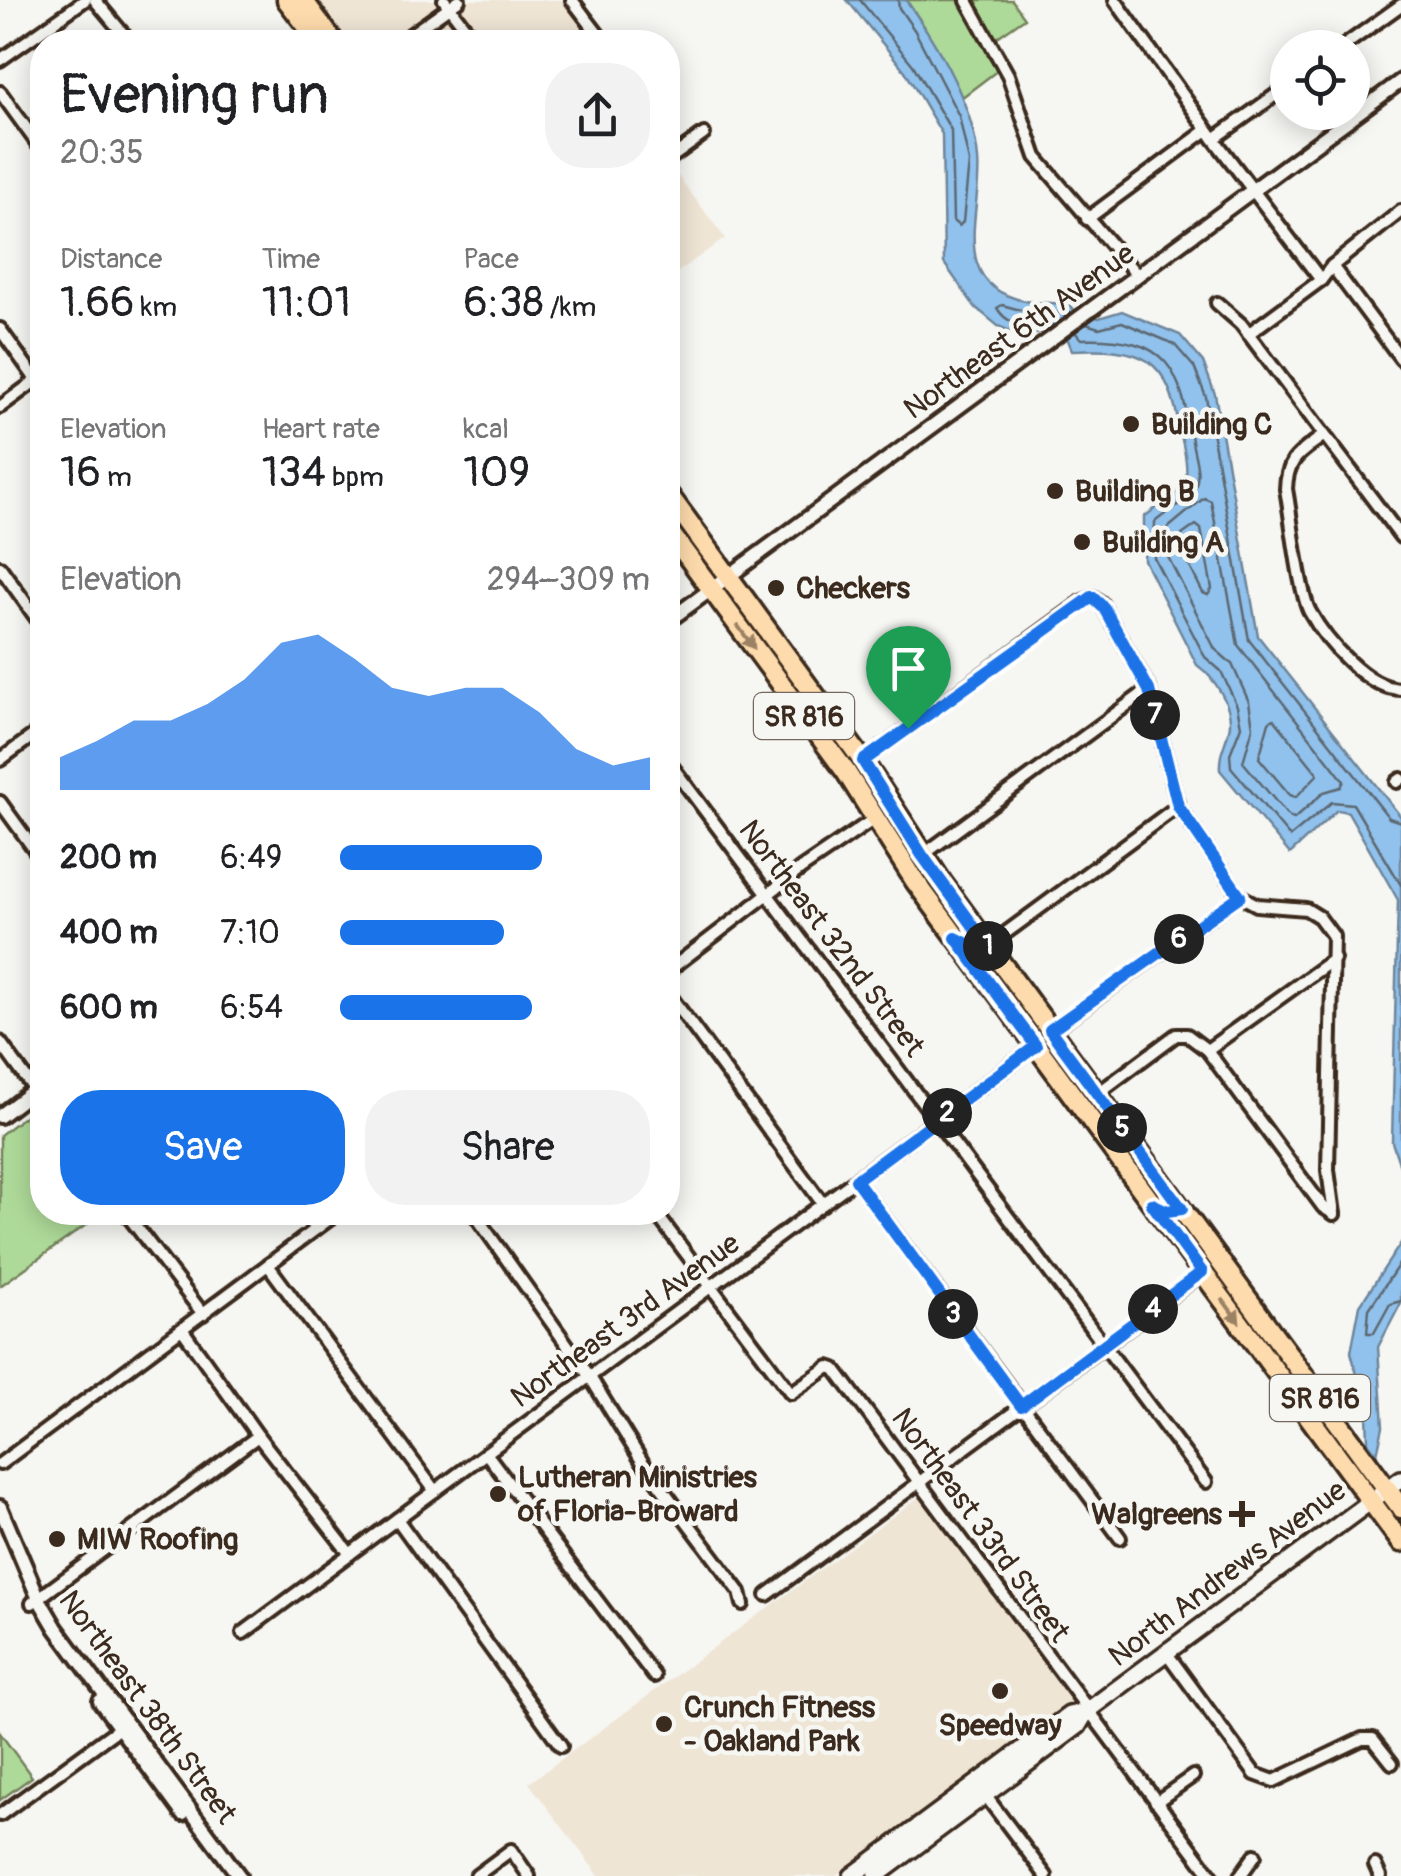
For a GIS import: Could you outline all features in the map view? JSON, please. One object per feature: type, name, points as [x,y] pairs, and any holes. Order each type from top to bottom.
[{"type":"main road","points":[[276,0],[298,30]]},
{"type":"main road","points":[[287,0],[310,30]]},
{"type":"main road","points":[[303,0],[325,30]]},
{"type":"main road","name":"SR 816","points":[[680,510],[863,761],[922,855],[988,946],[1240,1287],[1394,1484],[1401,1508]]},
{"type":"main road","name":"SR 816","points":[[680,546],[846,772],[956,938],[1401,1542]]},
{"type":"main road","points":[[874,818],[886,820],[912,838]]},
{"type":"main road","points":[[956,938],[972,946],[988,946]]},
{"type":"main road","points":[[1036,1046],[1051,1046],[1070,1057]]},
{"type":"main road","points":[[1152,1204],[1167,1211],[1182,1209]]},
{"type":"main road","points":[[1202,1272],[1218,1272],[1240,1287]]},
{"type":"main road","name":"North Andrews Avenue","points":[[875,1870],[1078,1726],[1087,1711],[1394,1484]]},
{"type":"main road","name":"North Andrews Avenue","points":[[875,1870],[1069,1715],[1087,1711]]},
{"type":"street","points":[[42,30],[85,0]]},
{"type":"street","points":[[95,0],[120,30]]},
{"type":"street","points":[[572,0],[595,30]]},
{"type":"street","points":[[1132,0],[1118,4],[1321,280]]},
{"type":"street","points":[[966,1],[1008,76],[1036,157],[1137,275]]},
{"type":"street","points":[[415,30],[450,2],[468,30]]},
{"type":"street","points":[[1366,30],[1401,4]]},
{"type":"street","points":[[0,60],[30,39]]},
{"type":"street","name":"Northeast 6th Avenue","points":[[680,612],[1399,87]]},
{"type":"street","points":[[0,92],[30,133]]},
{"type":"street","points":[[1086,219],[1270,97]]},
{"type":"street","points":[[680,151],[704,134]]},
{"type":"street","points":[[1248,334],[1321,280],[1332,266],[1401,211]]},
{"type":"street","points":[[1332,266],[1401,359]]},
{"type":"street","points":[[1217,303],[1234,316],[1401,536]]},
{"type":"street","points":[[0,329],[30,368]]},
{"type":"street","points":[[0,407],[30,389]]},
{"type":"street","points":[[1324,435],[1286,469],[1286,489],[1308,610],[1358,672],[1382,688],[1401,689]]},
{"type":"street","points":[[0,568],[30,609]]},
{"type":"street","points":[[863,761],[1092,597],[1104,608],[1149,690],[1178,806],[1240,896],[1257,905],[1306,909],[1319,917],[1333,936],[1328,1170],[1334,1214],[1323,1208],[1207,1050],[1187,1035],[1176,1035],[1097,1094]]},
{"type":"street","points":[[922,855],[1149,690]]},
{"type":"street","points":[[0,760],[30,737]]},
{"type":"street","name":"Northeast 32nd Street","points":[[680,778],[1206,1482]]},
{"type":"street","points":[[0,802],[30,843]]},
{"type":"street","points":[[988,946],[1178,806]]},
{"type":"street","points":[[680,962],[874,818]]},
{"type":"street","points":[[1050,1030],[1240,896]]},
{"type":"street","points":[[1207,1050],[1334,959]]},
{"type":"street","points":[[680,1008],[823,1204]]},
{"type":"street","points":[[0,1042],[30,1080]]},
{"type":"street","name":"Northeast 3rd Avenue","points":[[244,1633],[1036,1046]]},
{"type":"street","points":[[0,1116],[30,1098]]},
{"type":"street","points":[[856,1180],[1120,1538]]},
{"type":"street","points":[[135,1225],[202,1314]]},
{"type":"street","points":[[313,1225],[316,1229]]},
{"type":"street","points":[[0,1464],[322,1225]]},
{"type":"street","points":[[482,1225],[590,1377],[643,1463],[740,1592],[743,1604]]},
{"type":"street","points":[[664,1225],[710,1288]]},
{"type":"street","points":[[268,1265],[435,1491]]},
{"type":"street","points":[[767,1596],[1202,1272]]},
{"type":"street","name":"Northeast 33rd Street","points":[[710,1288],[791,1393],[829,1366],[835,1370],[1212,1876]]},
{"type":"street","points":[[182,1329],[258,1436],[350,1554]]},
{"type":"street","points":[[36,1601],[258,1436]]},
{"type":"street","points":[[0,1473],[27,1446]]},
{"type":"street","points":[[486,1453],[654,1676]]},
{"type":"street","name":"Northeast 38th Street","points":[[0,1507],[36,1601]]},
{"type":"street","points":[[397,1519],[561,1746]]},
{"type":"street","name":"Northeast 38th Street","points":[[0,1522],[36,1601],[229,1876]]},
{"type":"street","points":[[1166,1652],[1255,1774],[1264,1780],[1274,1782],[1362,1739],[1373,1739],[1392,1763]]},
{"type":"street","points":[[0,1816],[123,1726]]},
{"type":"street","name":"Northeast 38th Street","points":[[123,1726],[239,1876]]},
{"type":"street","points":[[1156,1802],[1193,1776]]},
{"type":"street","points":[[985,1795],[1046,1876]]},
{"type":"street","points":[[476,1876],[511,1850],[529,1876]]},
{"type":"street","points":[[1240,1876],[1254,1855]]},
{"type":"shaded area","points":[[315,0],[581,0],[603,30],[338,30]]},
{"type":"shaded area","points":[[680,179],[725,238],[680,270]]},
{"type":"shaded area","points":[[919,1497],[1071,1702],[835,1876],[599,1876],[529,1783]]},
{"type":"green space","points":[[906,0],[1012,0],[1025,18],[986,45],[998,70],[961,98]]},
{"type":"green space","points":[[30,1112],[30,1225],[86,1225],[0,1286],[0,1135]]},
{"type":"green space","points":[[0,1733],[32,1777],[0,1800]]},
{"type":"water","points":[[847,0],[906,0],[952,75],[975,138],[978,179],[974,243],[985,279],[1001,292],[1025,301],[1070,304],[1074,310],[1099,318],[1122,311],[1180,335],[1203,362],[1215,394],[1258,636],[1401,817],[1401,1169],[1392,1142],[1398,900],[1348,812],[1337,810],[1290,854],[1220,770],[1230,721],[1226,703],[1210,677],[1197,665],[1144,560],[1144,517],[1185,486],[1186,479],[1184,451],[1168,387],[1160,372],[1135,355],[1072,350],[1068,340],[1042,332],[1025,337],[998,326],[975,307],[944,263],[942,134],[905,71]]},
{"type":"water","points":[[1401,1243],[1401,1303],[1378,1347],[1383,1427],[1377,1454],[1368,1442],[1367,1413],[1351,1352],[1360,1305]]},
{"type":"place","name":"Building C","points":[[1131,424]]},
{"type":"place","name":"Building B","points":[[1055,491]]},
{"type":"place","name":"Building A","points":[[1082,542]]},
{"type":"place","name":"Checkers","points":[[776,588]]},
{"type":"place","name":"Lutheran Ministries of Floria-Broward","points":[[498,1494]]},
{"type":"place","name":"Walgreens","points":[[1242,1514]]},
{"type":"place","name":"MIW Roofing","points":[[57,1539]]},
{"type":"place","name":"Speedway","points":[[1000,1691]]},
{"type":"place","name":"Crunch Fitness - Oakland Park","points":[[664,1724]]},
{"type":"route","points":[[1087,598],[1096,599],[1149,690],[1178,806],[1240,896],[1050,1030],[1182,1209],[1167,1211],[1152,1204],[1202,1272],[1021,1406],[856,1180],[1036,1046],[956,938],[980,948],[988,946],[922,855],[863,761],[908,728],[1087,598]]}]
